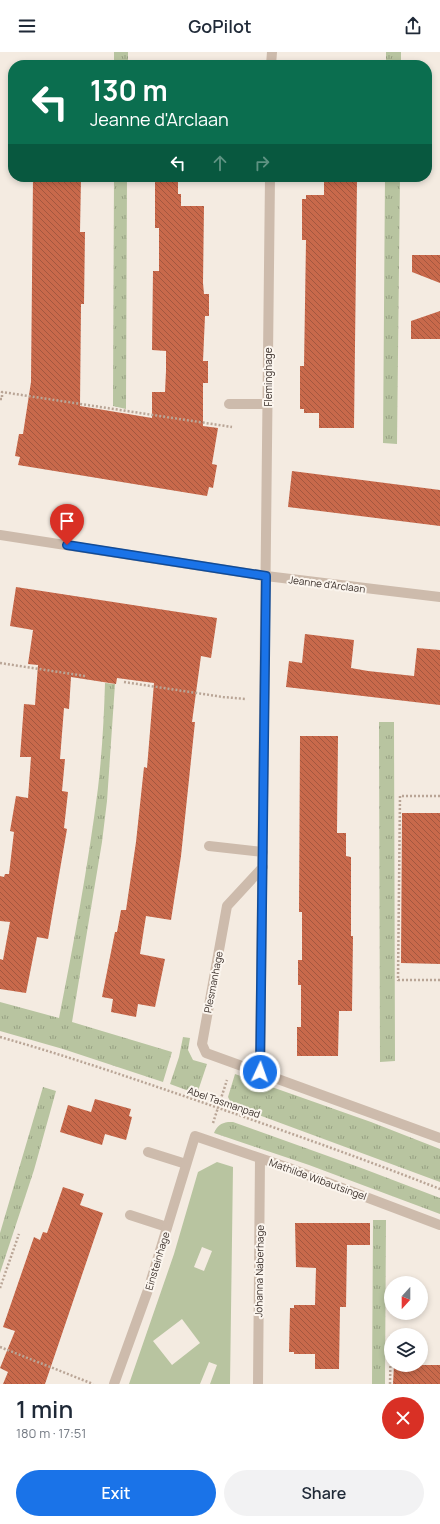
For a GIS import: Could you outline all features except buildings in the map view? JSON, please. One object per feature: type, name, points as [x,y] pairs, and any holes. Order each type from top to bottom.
[{"type":"street","name":"Fleminghage","points":[[266,576],[270,182]]},
{"type":"street","points":[[229,404],[268,404]]},
{"type":"street","name":"Jeanne d'Arclaan","points":[[0,535],[266,576],[440,597]]},
{"type":"street","points":[[260,1072],[266,576]]},
{"type":"street","points":[[209,846],[263,852]]},
{"type":"street","name":"Plesmanhage","points":[[263,867],[228,906],[202,1044],[206,1053],[440,1138]]},
{"type":"street","name":"Mathilde Wibautsingel","points":[[195,1136],[260,1158],[440,1225]]},
{"type":"street","name":"Einsteinhage","points":[[114,1384],[137,1324],[195,1136]]},
{"type":"street","points":[[148,1152],[186,1164]]},
{"type":"street","name":"Johanna Naberhage","points":[[258,1384],[260,1158]]},
{"type":"street","points":[[130,1215],[167,1227]]},
{"type":"path","points":[[0,398],[2,399],[2,392],[232,427]]},
{"type":"path","points":[[0,663],[85,676]]},
{"type":"path","points":[[124,682],[248,700]]},
{"type":"path","points":[[440,796],[400,796],[398,980],[440,980]]},
{"type":"path","name":"Abel Tasmanpad","points":[[0,1037],[218,1108],[357,1157],[440,1189]]},
{"type":"path","points":[[210,1130],[227,1080]]},
{"type":"path","points":[[0,1288],[19,1234]]},
{"type":"path","points":[[0,1346],[93,1384]]},
{"type":"path","points":[[390,1372],[390,1384]]},
{"type":"green space","points":[[114,52],[128,52],[128,60],[114,60]]},
{"type":"green space","points":[[386,52],[401,52],[401,60],[386,60]]},
{"type":"green space","points":[[114,182],[127,182],[126,409],[113,406]]},
{"type":"green space","points":[[385,182],[400,182],[397,444],[383,443]]},
{"type":"green space","points":[[105,683],[115,684],[107,801],[102,842],[72,1022],[172,1052],[163,1082],[63,1049],[0,1031],[0,1002],[59,1018],[90,846],[98,788],[101,762]]},
{"type":"green space","points":[[379,722],[394,722],[395,1061],[380,1062]]},
{"type":"green space","points":[[183,1037],[190,1038],[188,1050],[193,1060],[207,1064],[197,1094],[170,1084],[179,1057]]},
{"type":"green space","points":[[235,1074],[371,1122],[440,1149],[440,1182],[232,1105],[228,1097]]},
{"type":"green space","points":[[43,1087],[56,1091],[34,1170],[0,1273],[0,1233]]},
{"type":"green space","points":[[233,1122],[440,1198],[440,1214],[309,1165],[214,1133],[216,1128],[223,1123]]},
{"type":"green space","points":[[217,1162],[233,1167],[230,1384],[210,1384],[217,1365],[209,1362],[200,1384],[129,1384],[174,1254],[198,1172]],"holes":[[[202,1247],[212,1251],[204,1271],[194,1267]],[[182,1319],[200,1343],[172,1365],[153,1341]]]},
{"type":"green space","points":[[373,1220],[386,1220],[386,1276],[384,1276],[385,1384],[372,1384]]},
{"type":"route","points":[[67,545],[266,576],[260,1072]]}]
